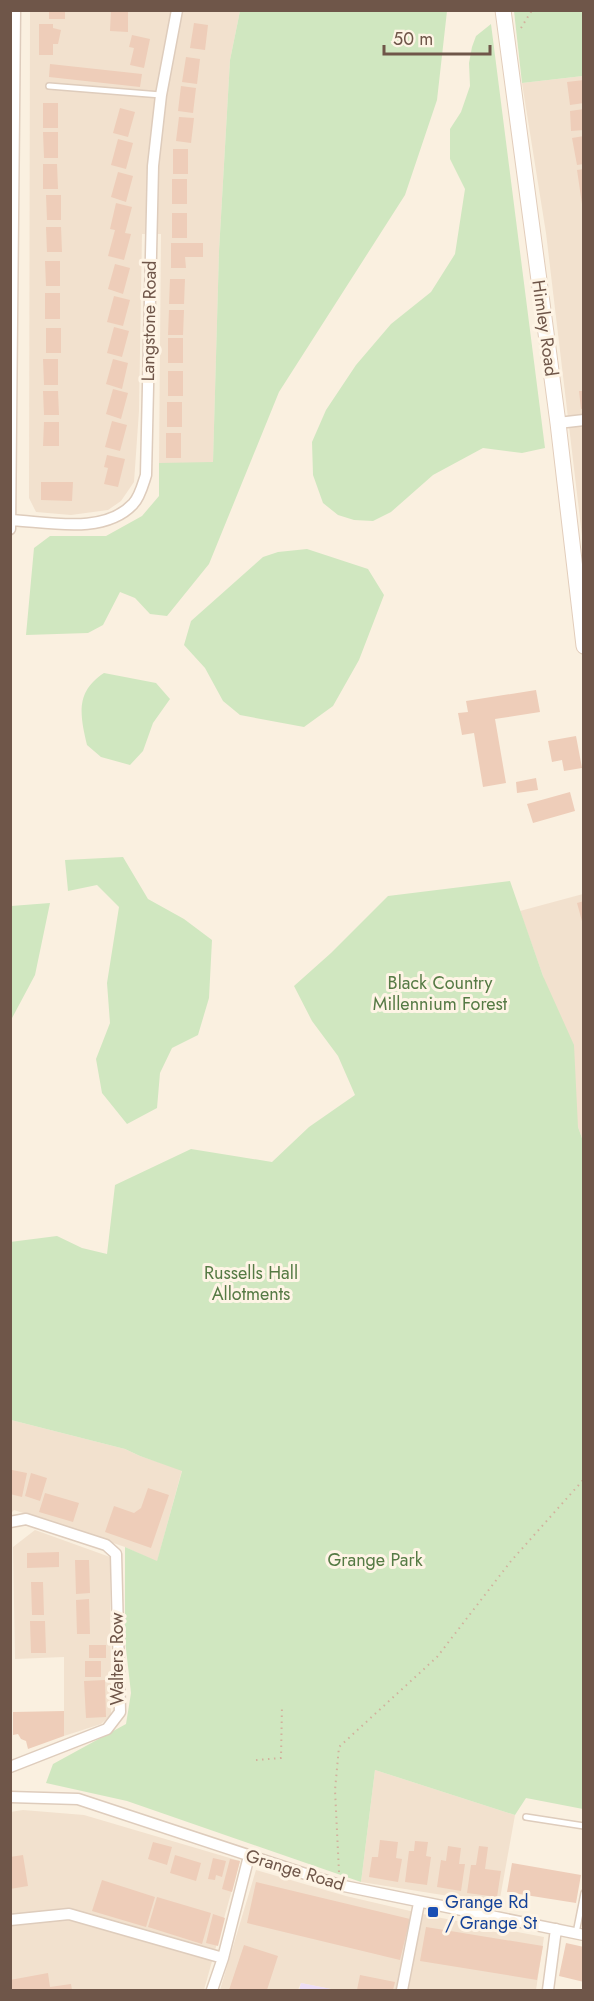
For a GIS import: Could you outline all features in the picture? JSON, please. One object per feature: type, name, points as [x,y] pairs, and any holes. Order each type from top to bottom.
[{"type":"main road","name":"Himley Road","points":[[503,10],[558,423],[584,646]]},
{"type":"street","points":[[11,525],[12,81],[15,10]]},
{"type":"street","name":"Langstone Road","points":[[11,525],[99,522],[125,512],[135,503],[146,475],[153,165],[161,95],[177,10]]},
{"type":"street","points":[[558,423],[584,420]]},
{"type":"street","name":"Walters Row","points":[[10,1767],[107,1729],[120,1712],[116,1554],[106,1545],[26,1519],[13,1521]]},
{"type":"street","name":"Grange Road","points":[[10,1797],[78,1799],[339,1885],[580,1934]]},
{"type":"street","points":[[212,1990],[223,1958],[249,1856]]},
{"type":"street","points":[[402,1990],[419,1903]]},
{"type":"street","points":[[10,1920],[69,1914],[223,1958]]},
{"type":"street","points":[[548,1990],[556,1929]]},
{"type":"lane","points":[[49,86],[161,95]]},
{"type":"lane","points":[[526,1817],[584,1826]]},
{"type":"lane","points":[[580,1934],[584,1893]]},
{"type":"path","points":[[339,1885],[335,1790],[339,1747],[437,1657],[511,1561],[584,1479]]},
{"type":"path","points":[[256,1760],[281,1758],[282,1706]]},
{"type":"shaded area","points":[[30,11],[240,11],[230,60],[219,251],[213,463],[159,463],[161,234],[142,234],[139,411],[134,482],[121,501],[108,510],[71,515],[36,512],[29,498]]},
{"type":"shaded area","points":[[583,76],[583,544],[546,233],[522,83]]},
{"type":"shaded area","points":[[583,894],[583,1141],[543,976],[520,911]]},
{"type":"shaded area","points":[[11,1420],[125,1449],[182,1470],[157,1562],[125,1547],[14,1510],[11,1513]]},
{"type":"shaded area","points":[[35,1530],[110,1557],[111,1715],[101,1724],[64,1736],[64,1657],[15,1659],[13,1547]]},
{"type":"shaded area","points":[[375,1770],[515,1815],[499,1904],[361,1882]]},
{"type":"shaded area","points":[[23,1810],[84,1815],[240,1861],[204,1990],[11,1990],[10,1812]]},
{"type":"shaded area","points":[[256,1870],[346,1896],[436,1917],[544,1937],[536,1990],[336,1990],[301,1983],[298,1990],[220,1990]]},
{"type":"shaded area","points":[[301,1983],[336,1990],[299,1990]]},
{"type":"green space","points":[[240,11],[447,11],[437,100],[405,195],[279,392],[209,564],[167,616],[150,614],[135,598],[120,592],[103,625],[88,633],[26,635],[34,548],[50,536],[106,536],[142,516],[159,496],[159,463],[213,462],[219,251],[230,60]]},
{"type":"green space","points":[[514,11],[583,11],[583,76],[522,83]]},
{"type":"green space","points":[[491,24],[545,448],[522,453],[483,448],[433,475],[391,512],[373,521],[354,520],[338,515],[323,503],[313,475],[312,442],[326,410],[356,365],[391,324],[431,292],[455,254],[465,189],[450,159],[450,129],[461,112],[470,86],[469,63],[476,36]]},
{"type":"green space","points":[[307,549],[368,569],[384,595],[359,660],[333,706],[304,727],[240,715],[223,701],[205,668],[184,645],[191,621],[263,557],[278,552]]},
{"type":"green space","points":[[104,673],[156,683],[170,699],[153,723],[143,751],[130,765],[101,757],[87,745],[82,714],[84,696],[88,688]]},
{"type":"green space","points":[[123,857],[148,899],[184,919],[212,940],[209,998],[198,1035],[172,1048],[160,1073],[157,1108],[127,1124],[102,1093],[96,1059],[110,1023],[107,983],[119,907],[97,885],[68,891],[65,860]]},
{"type":"green space","name":"Grange Park","points":[[510,881],[543,976],[574,1045],[578,1127],[583,1141],[583,1809],[526,1798],[515,1815],[375,1770],[361,1882],[127,1801],[46,1783],[53,1764],[126,1724],[131,1693],[125,1640],[125,1547],[157,1561],[182,1471],[125,1449],[11,1420],[10,1242],[57,1236],[82,1248],[107,1254],[115,1185],[191,1149],[272,1162],[309,1127],[355,1095],[338,1056],[312,1021],[294,986],[388,896]]},
{"type":"green space","points":[[50,903],[35,975],[11,1020],[11,906]]},
{"type":"building","points":[[49,10],[65,10],[65,19],[49,19]]},
{"type":"building","points":[[111,10],[128,10],[128,32],[110,31]]},
{"type":"building","points":[[194,23],[208,25],[205,50],[190,48]]},
{"type":"building","points":[[39,24],[53,24],[53,28],[61,30],[58,44],[53,44],[53,55],[39,55]]},
{"type":"building","points":[[132,35],[150,39],[144,68],[130,65],[134,48],[129,47]]},
{"type":"building","points":[[186,57],[200,59],[197,84],[182,82]]},
{"type":"building","points":[[50,64],[142,74],[140,87],[49,77]]},
{"type":"building","points":[[584,80],[584,103],[570,105],[567,82]]},
{"type":"building","points":[[181,86],[196,88],[193,113],[178,111]]},
{"type":"building","points":[[43,103],[58,103],[58,128],[43,128]]},
{"type":"building","points":[[120,108],[135,112],[128,137],[113,133]]},
{"type":"building","points":[[584,109],[584,130],[571,131],[570,111]]},
{"type":"building","points":[[179,117],[194,118],[191,143],[176,141]]},
{"type":"building","points":[[43,132],[58,132],[58,158],[44,158]]},
{"type":"building","points":[[584,136],[584,164],[577,165],[572,138]]},
{"type":"building","points":[[118,139],[133,143],[126,169],[111,165]]},
{"type":"building","points":[[173,149],[188,149],[188,174],[173,174]]},
{"type":"building","points":[[43,164],[57,164],[58,189],[43,189]]},
{"type":"building","points":[[584,169],[584,203],[582,204],[577,170]]},
{"type":"building","points":[[118,172],[133,176],[126,202],[111,197]]},
{"type":"building","points":[[172,179],[187,179],[187,204],[172,204]]},
{"type":"building","points":[[46,195],[61,195],[61,220],[47,220]]},
{"type":"building","points":[[116,203],[132,207],[125,233],[131,234],[124,260],[108,256],[115,230],[110,229]]},
{"type":"building","points":[[172,213],[187,213],[187,238],[172,238]]},
{"type":"building","points":[[46,227],[61,227],[62,252],[47,252]]},
{"type":"building","points":[[171,243],[203,243],[203,257],[185,257],[186,268],[171,268]]},
{"type":"building","points":[[45,261],[60,261],[60,286],[46,286]]},
{"type":"building","points":[[115,264],[130,268],[123,294],[108,289]]},
{"type":"building","points":[[170,279],[185,279],[184,304],[169,304]]},
{"type":"building","points":[[45,293],[60,293],[60,319],[45,319]]},
{"type":"building","points":[[114,296],[130,300],[123,326],[107,322]]},
{"type":"building","points":[[169,310],[184,310],[183,335],[168,335]]},
{"type":"building","points":[[114,327],[129,331],[122,357],[107,353]]},
{"type":"building","points":[[46,328],[61,328],[61,353],[46,353]]},
{"type":"building","points":[[168,338],[183,338],[183,363],[168,363]]},
{"type":"building","points":[[43,359],[58,359],[58,385],[44,385]]},
{"type":"building","points":[[113,359],[128,363],[122,389],[106,384]]},
{"type":"building","points":[[168,371],[183,371],[183,396],[168,396]]},
{"type":"building","points":[[113,389],[128,393],[121,419],[106,414]]},
{"type":"building","points":[[43,391],[58,391],[59,415],[44,415]]},
{"type":"building","points":[[579,391],[584,391],[584,408],[581,409]]},
{"type":"building","points":[[167,402],[182,402],[182,427],[167,427]]},
{"type":"building","points":[[112,421],[127,425],[120,451],[105,447]]},
{"type":"building","points":[[44,422],[59,422],[59,446],[43,446]]},
{"type":"building","points":[[166,433],[181,433],[181,458],[166,458]]},
{"type":"building","points":[[107,455],[125,459],[118,487],[104,484],[108,468],[104,467]]},
{"type":"building","points":[[41,482],[73,482],[72,501],[41,500]]},
{"type":"building","points":[[536,690],[540,712],[495,719],[506,783],[483,787],[474,733],[462,735],[458,713],[468,712],[466,701]]},
{"type":"building","points":[[576,736],[582,768],[564,771],[562,760],[552,762],[548,741]]},
{"type":"building","points":[[536,778],[538,790],[517,793],[516,782]]},
{"type":"building","points":[[570,792],[575,811],[533,823],[527,804]]},
{"type":"building","points":[[584,901],[584,925],[583,925],[577,903]]},
{"type":"building","points":[[12,1470],[27,1473],[22,1497],[10,1494]]},
{"type":"building","points":[[31,1473],[47,1478],[40,1501],[25,1496]]},
{"type":"building","points":[[148,1488],[169,1495],[151,1548],[105,1532],[114,1506],[134,1513],[141,1508]]},
{"type":"building","points":[[45,1493],[79,1503],[73,1522],[39,1512]]},
{"type":"building","points":[[59,1552],[59,1567],[27,1568],[27,1553]]},
{"type":"building","points":[[75,1560],[89,1560],[90,1593],[76,1594]]},
{"type":"building","points":[[31,1582],[43,1582],[44,1615],[32,1615]]},
{"type":"building","points":[[89,1599],[90,1634],[77,1634],[76,1600]]},
{"type":"building","points":[[30,1621],[45,1621],[46,1653],[31,1653]]},
{"type":"building","points":[[89,1645],[106,1645],[106,1658],[89,1658]]},
{"type":"building","points":[[85,1661],[101,1661],[101,1677],[85,1677]]},
{"type":"building","points":[[105,1680],[106,1717],[86,1718],[84,1681]]},
{"type":"building","points":[[64,1711],[64,1736],[28,1749],[26,1741],[18,1734],[13,1735],[13,1712]]},
{"type":"building","points":[[380,1840],[398,1842],[396,1858],[402,1859],[398,1882],[369,1877],[372,1857],[378,1857]]},
{"type":"building","points":[[415,1841],[428,1842],[426,1856],[431,1857],[427,1885],[405,1882],[409,1851],[414,1851]]},
{"type":"building","points":[[153,1842],[172,1847],[167,1865],[148,1859]]},
{"type":"building","points":[[448,1846],[461,1848],[459,1864],[465,1864],[461,1891],[437,1887],[441,1860],[446,1861]]},
{"type":"building","points":[[479,1846],[488,1847],[485,1869],[501,1871],[497,1897],[467,1893],[471,1865],[476,1865]]},
{"type":"building","points":[[23,1855],[28,1886],[10,1889],[10,1857]]},
{"type":"building","points":[[175,1855],[201,1863],[196,1881],[170,1873]]},
{"type":"building","points":[[213,1858],[226,1861],[222,1877],[216,1875],[215,1880],[208,1879]]},
{"type":"building","points":[[230,1859],[240,1861],[232,1892],[222,1889]]},
{"type":"building","points":[[512,1863],[581,1875],[576,1903],[507,1892]]},
{"type":"building","points":[[102,1880],[155,1897],[146,1927],[92,1911]]},
{"type":"building","points":[[256,1882],[410,1919],[400,1960],[247,1923]]},
{"type":"building","points":[[157,1897],[211,1913],[202,1944],[148,1927]]},
{"type":"building","points":[[213,1914],[225,1918],[218,1946],[206,1943]]},
{"type":"building","points":[[426,1927],[543,1946],[537,1980],[420,1961]]},
{"type":"building","points":[[566,1943],[584,1947],[584,1982],[559,1976]]},
{"type":"building","points":[[244,1945],[278,1956],[267,1990],[229,1990]]},
{"type":"building","points":[[48,1973],[50,1987],[71,1984],[72,1990],[12,1990],[10,1980]]},
{"type":"building","points":[[360,1975],[395,1982],[393,1990],[357,1990]]},
{"type":"place","name":"Grange Rd / Grange St","points":[[433,1912]]},
{"type":"park label","name":"Black Country Millennium Forest","points":[[440,993]]},
{"type":"park label","name":"Russells Hall Allotments","points":[[251,1283]]}]
